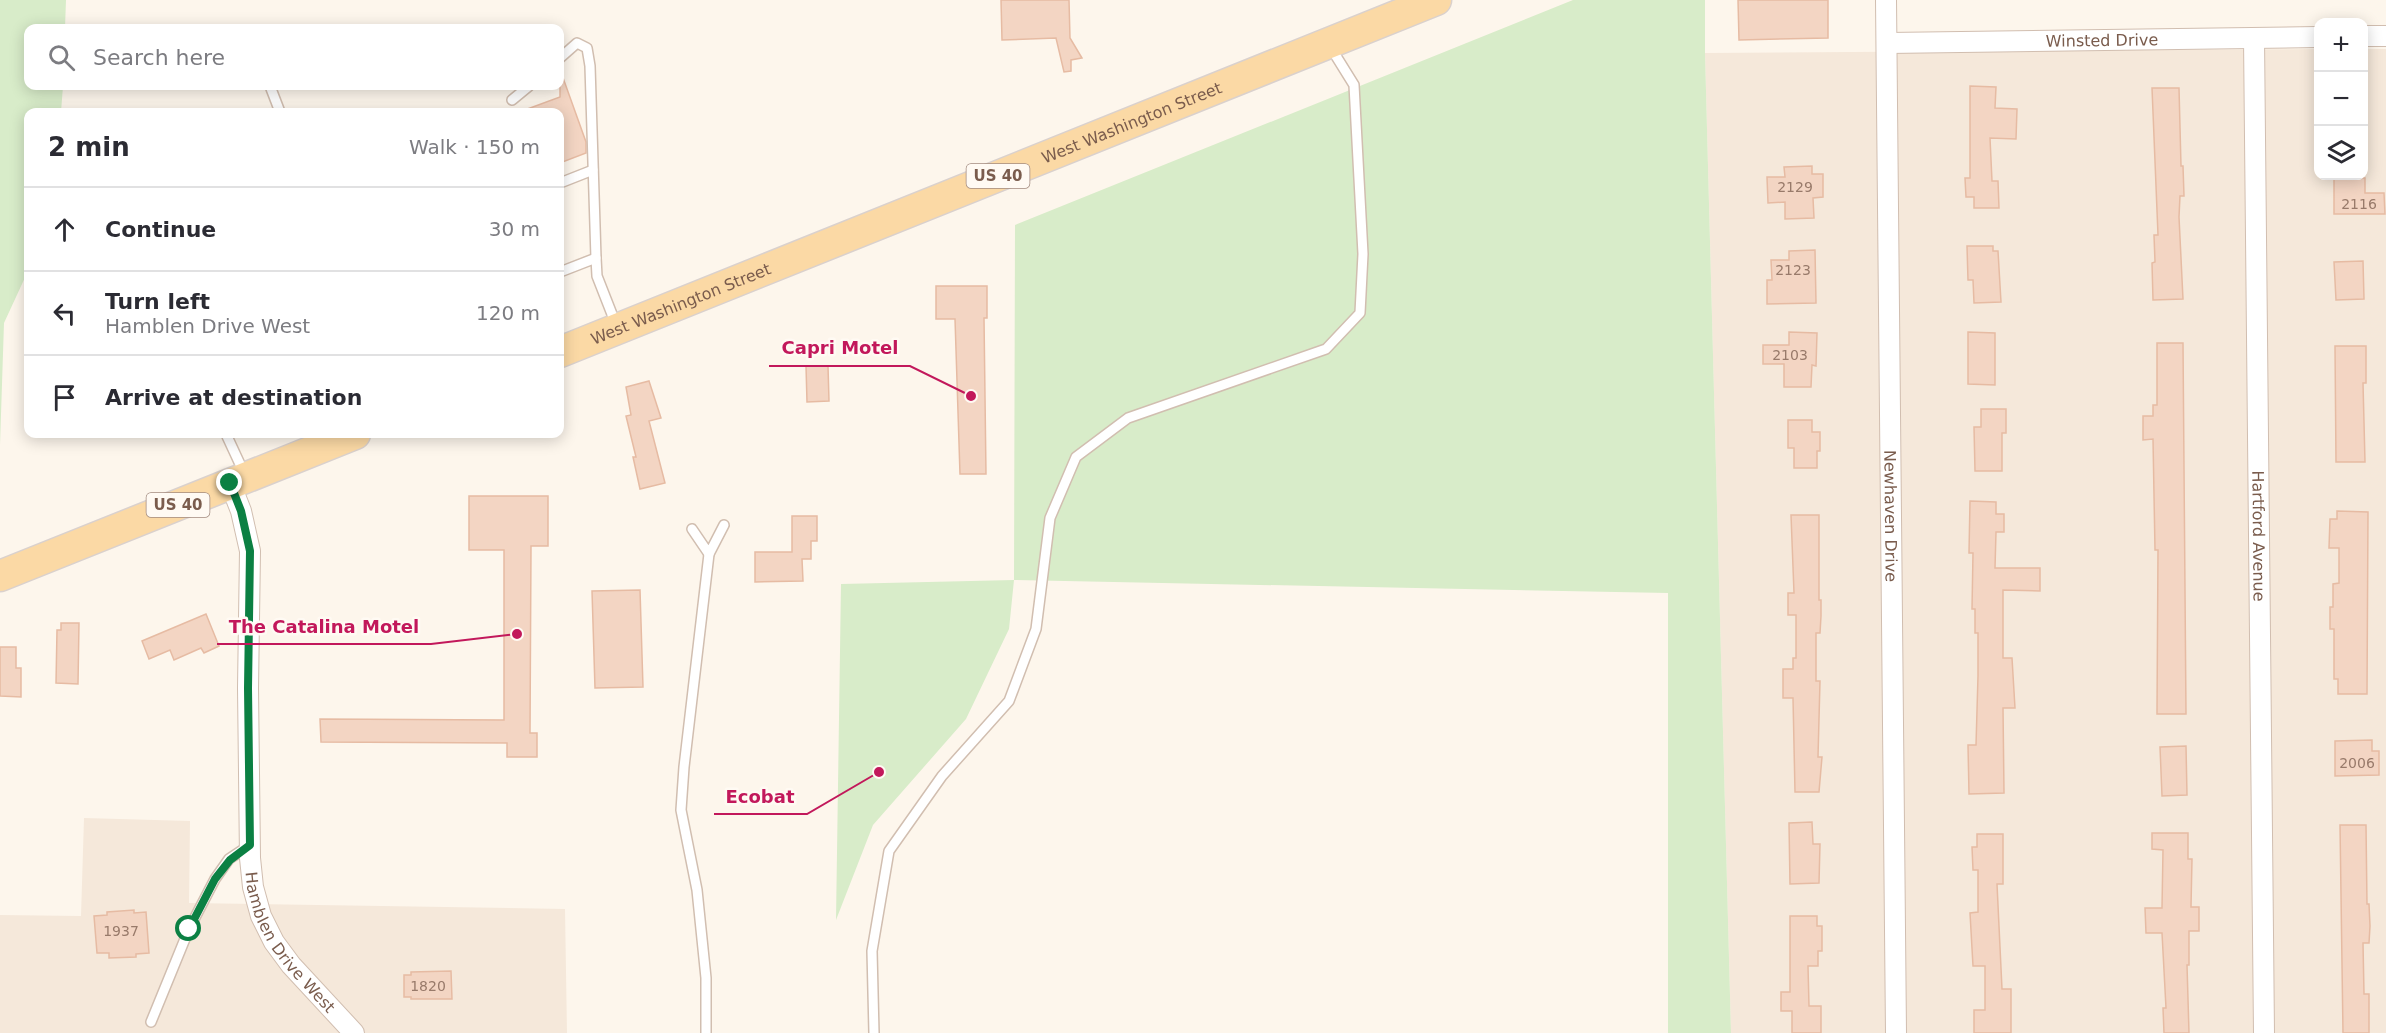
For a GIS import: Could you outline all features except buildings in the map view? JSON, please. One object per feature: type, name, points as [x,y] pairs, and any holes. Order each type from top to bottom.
[{"type":"main road","name":"West Washington Street","points":[[564,350],[1436,0]]},
{"type":"main road","name":"US 40","points":[[0,576],[345,438]]},
{"type":"street","name":"Newhaven Drive","points":[[1886,0],[1896,1033]]},
{"type":"street","points":[[2368,36],[2386,36]]},
{"type":"street","name":"Winsted Drive","points":[[1888,43],[2314,37]]},
{"type":"street","name":"Hartford Avenue","points":[[2254,38],[2264,1033]]},
{"type":"street","name":"Hamblen Drive West","points":[[238,480],[241,511],[250,551],[248,688],[250,868],[255,897],[261,916],[274,942],[291,965],[354,1033]]},
{"type":"lane","points":[[564,54],[577,43],[587,48],[590,66],[597,276],[617,328]]},
{"type":"lane","points":[[874,1033],[872,951],[889,851],[942,776],[1009,701],[1036,629],[1050,518],[1076,457],[1128,418],[1326,349],[1360,313],[1363,254],[1354,85],[1328,43]]},
{"type":"lane","points":[[272,90],[278,108]]},
{"type":"lane","points":[[512,100],[524,90]]},
{"type":"lane","points":[[564,181],[593,170]]},
{"type":"lane","points":[[564,270],[596,258]]},
{"type":"lane","points":[[227,438],[238,480]]},
{"type":"lane","points":[[706,1033],[706,978],[697,890],[681,810],[685,755],[709,554],[724,525]]},
{"type":"lane","points":[[692,529],[709,554]]},
{"type":"lane","points":[[151,1022],[201,905],[230,860],[250,845]]},
{"type":"shaded area","points":[[2314,49],[2314,180],[2368,180],[2368,49],[2386,49],[2386,1033],[1731,1033],[1705,53]]},
{"type":"shaded area","points":[[84,818],[190,821],[189,903],[565,909],[567,1033],[0,1033],[0,915],[81,916]]},
{"type":"green space","points":[[0,0],[66,0],[65,24],[24,24],[24,90],[63,90],[61,108],[24,108],[24,280],[4,323],[0,445]]},
{"type":"green space","points":[[1573,0],[1705,0],[1731,1033],[1668,1033],[1668,593],[1014,580],[1015,225]]},
{"type":"green space","points":[[1014,580],[1009,629],[966,719],[873,825],[836,920],[841,584]]},
{"type":"place","name":"Capri Motel","points":[[971,396]]},
{"type":"place","name":"The Catalina Motel","points":[[517,634]]},
{"type":"place","name":"Ecobat","points":[[879,772]]},
{"type":"route","points":[[189,929],[215,879],[230,860],[250,845],[248,688],[250,551],[241,511],[230,483]]}]
